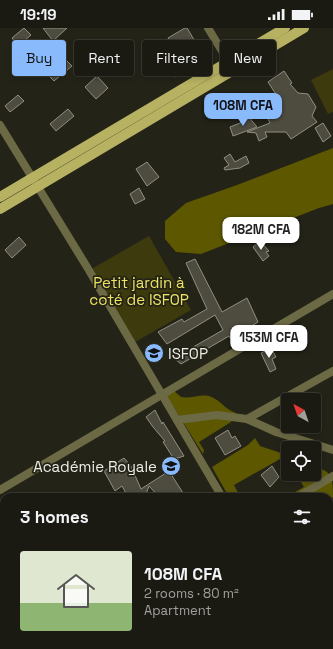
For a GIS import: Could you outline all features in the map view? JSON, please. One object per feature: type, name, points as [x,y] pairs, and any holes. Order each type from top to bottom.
[{"type":"main road","points":[[268,40],[285,28]]},
{"type":"main road","points":[[276,43],[304,28]]},
{"type":"main road","points":[[0,209],[35,183],[220,73]]},
{"type":"main road","points":[[0,198],[35,183]]},
{"type":"street","points":[[208,28],[220,48]]},
{"type":"street","points":[[0,125],[220,493]]},
{"type":"street","points":[[0,490],[161,393],[333,294]]},
{"type":"street","points":[[248,419],[333,371]]},
{"type":"street","points":[[177,420],[217,415],[248,419],[276,432],[333,450]]},
{"type":"street","points":[[305,493],[333,476]]},
{"type":"green space","points":[[333,69],[333,112],[328,114],[311,80]]},
{"type":"green space","name":"Petit jardin à coté de ISFOP","points":[[149,236],[191,310],[130,345],[88,271]]},
{"type":"shaded area","points":[[333,148],[333,204],[319,208],[201,254],[176,252],[165,239],[165,221],[186,203]]},
{"type":"shaded area","points":[[174,391],[181,397],[209,396],[236,413],[231,422],[199,442],[204,450],[203,454],[166,395]]},
{"type":"shaded area","points":[[255,438],[260,446],[281,453],[281,458],[234,485],[238,493],[227,493],[212,467],[248,445]]},
{"type":"shaded area","points":[[321,469],[331,477],[333,493],[293,493],[304,487],[300,481],[321,481]]},
{"type":"building","points":[[24,28],[31,35],[25,40],[14,40],[12,38]]},
{"type":"building","points":[[43,28],[67,28],[54,40],[52,40]]},
{"type":"building","points":[[187,28],[194,40],[169,40],[168,38]]},
{"type":"building","points":[[66,60],[72,66],[66,71]]},
{"type":"building","points":[[284,71],[292,83],[290,84],[298,93],[308,94],[316,107],[312,116],[317,122],[291,139],[286,132],[265,132],[267,137],[259,141],[256,133],[247,132],[270,123],[268,119],[272,111],[266,103],[277,96],[268,82]]},
{"type":"building","points":[[49,76],[60,76],[54,81]]},
{"type":"building","points":[[97,76],[108,88],[96,99],[85,87]]},
{"type":"building","points":[[18,95],[24,101],[10,112],[5,106]]},
{"type":"building","points":[[68,109],[74,116],[56,131],[50,124]]},
{"type":"building","points":[[248,116],[257,127],[233,136],[230,127],[240,123]]},
{"type":"building","points":[[323,123],[331,136],[323,142],[315,128]]},
{"type":"building","points":[[230,154],[235,162],[246,156],[249,163],[240,168],[225,170],[224,168],[229,165],[224,158]]},
{"type":"building","points":[[147,162],[159,177],[147,186],[136,169]]},
{"type":"building","points":[[139,188],[145,199],[135,204],[130,194]]},
{"type":"building","points":[[19,237],[26,245],[12,258],[5,250]]},
{"type":"building","points":[[260,241],[269,251],[266,252],[269,256],[263,261],[253,247]]},
{"type":"building","points":[[195,259],[222,312],[247,298],[258,322],[231,339],[229,336],[181,364],[174,358],[223,330],[215,315],[167,344],[158,332],[182,319],[184,322],[207,309],[186,263]]},
{"type":"building","points":[[271,348],[276,357],[272,359],[276,369],[270,372],[261,353]]},
{"type":"building","points":[[155,410],[162,424],[163,422],[184,456],[174,459],[163,442],[165,441],[146,417]]},
{"type":"building","points":[[228,430],[232,438],[235,436],[241,446],[225,455],[215,438]]},
{"type":"building","points":[[124,458],[131,466],[141,489],[169,471],[183,493],[155,493],[149,486],[146,493],[126,493],[122,486],[115,491],[104,471]]},
{"type":"building","points":[[272,466],[279,477],[270,487],[261,475]]},
{"type":"place","name":"ISFOP","points":[[154,353]]},
{"type":"place","name":"Académie Royale","points":[[171,466]]}]
